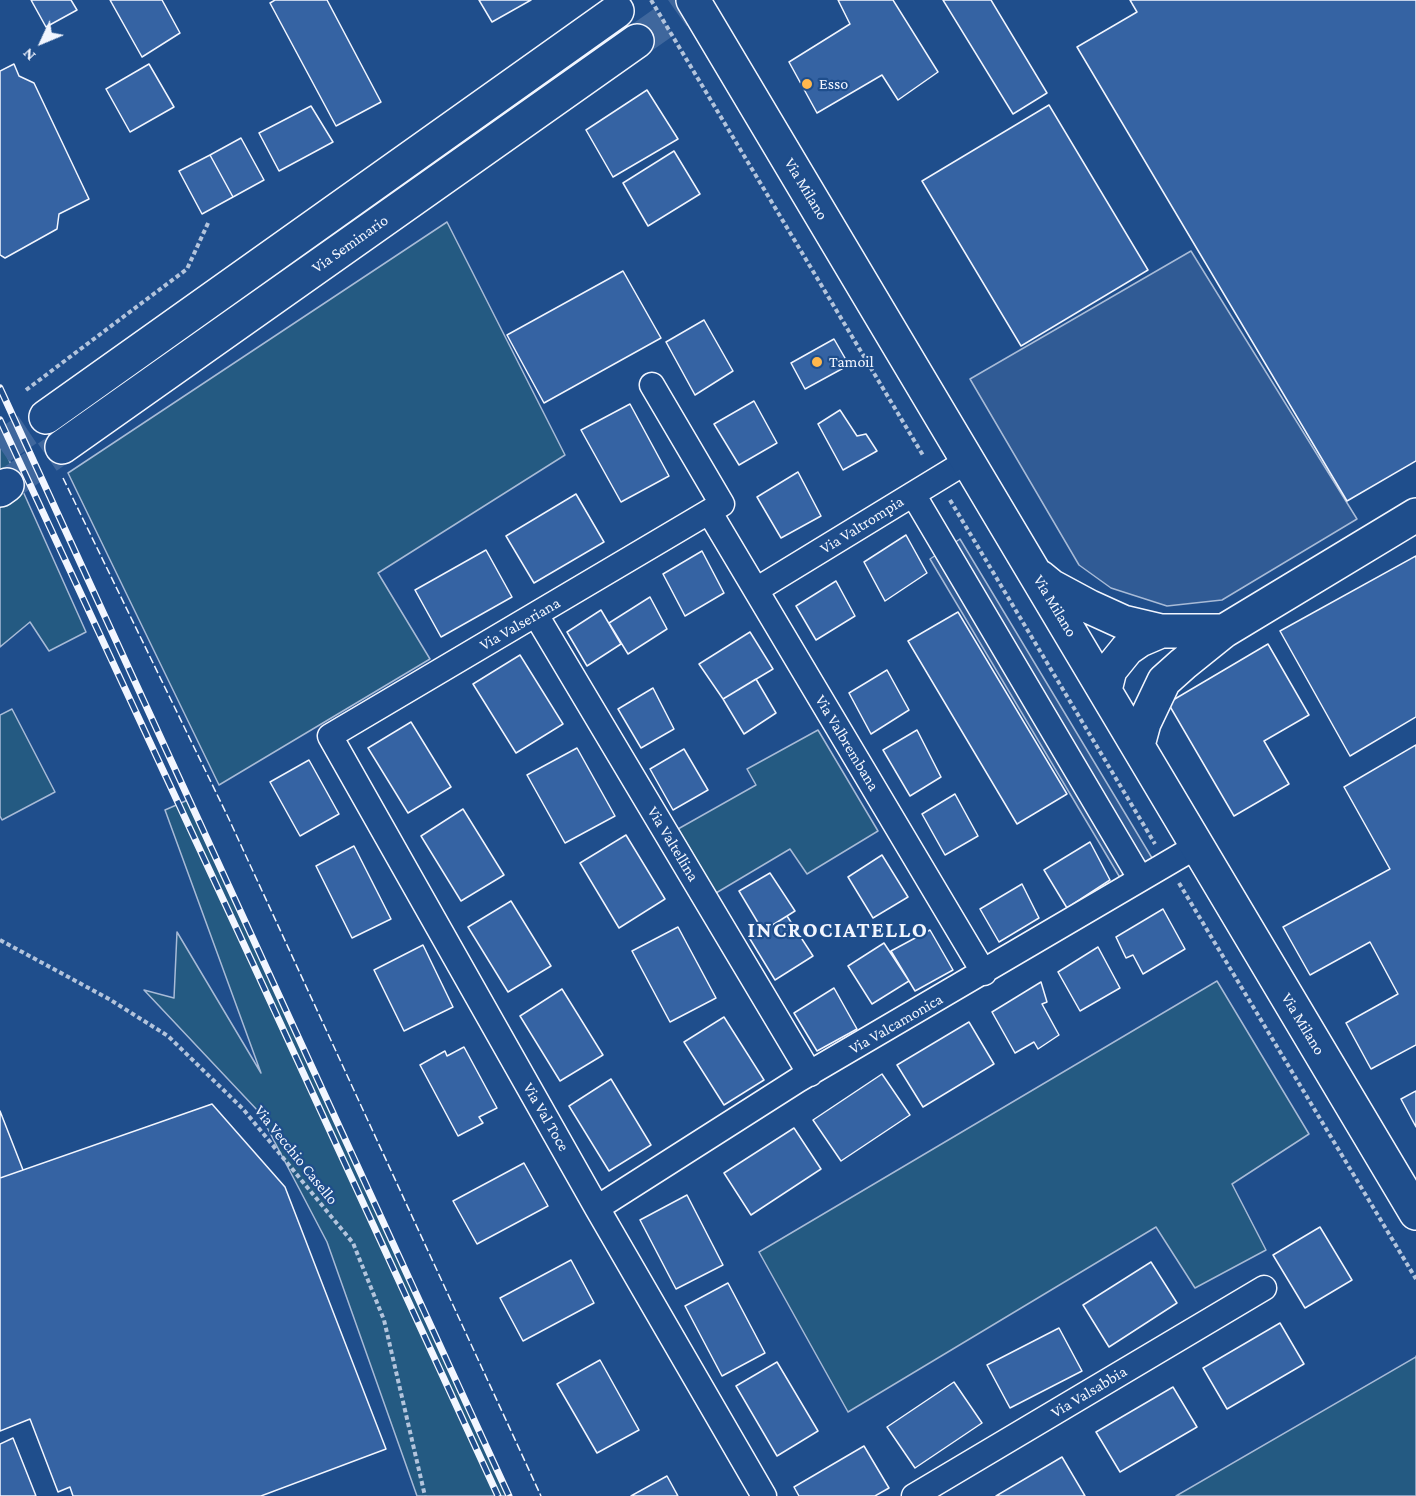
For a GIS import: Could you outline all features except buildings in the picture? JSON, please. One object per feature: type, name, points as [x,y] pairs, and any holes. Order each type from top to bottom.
[{"type":"main road","name":"Via Milano","points":[[693,0],[1416,1213]]},
{"type":"main road","points":[[46,417],[617,10]]},
{"type":"main road","name":"Via Seminario","points":[[62,447],[637,41]]},
{"type":"main road","points":[[1161,631],[1140,640],[1127,649],[1110,670],[1105,690],[1121,692],[1164,681],[1224,631],[1416,515]]},
{"type":"main road","points":[[1035,573],[1051,586],[1089,607],[1123,621],[1161,631],[1224,631]]},
{"type":"main road","points":[[1138,746],[1144,723],[1164,681]]},
{"type":"street","points":[[651,385],[722,504],[710,513]]},
{"type":"street","name":"Via Valtrompia","points":[[756,590],[969,460]]},
{"type":"street","points":[[913,494],[1140,878]]},
{"type":"street","name":"Via Valbrembana","points":[[710,513],[984,973]]},
{"type":"street","name":"Via Valseriana","points":[[330,736],[710,513]]},
{"type":"street","name":"Via Valtellina","points":[[536,615],[810,1074]]},
{"type":"street","name":"Via Val Toce","points":[[330,736],[597,1208],[764,1496]]},
{"type":"street","name":"Via Valcamonica","points":[[597,1208],[810,1074],[1197,846]]},
{"type":"street","name":"Via Valsabbia","points":[[914,1496],[1264,1288]]},
{"type":"path","points":[[651,0],[1416,1279]]},
{"type":"path","points":[[26,390],[187,269],[209,221]]},
{"type":"path","name":"Via Vecchio Casello","points":[[0,940],[109,999],[168,1036],[243,1108],[353,1243],[384,1320],[424,1496]]},
{"type":"shaded area","points":[[447,222],[565,455],[378,573],[430,659],[219,785],[68,473]]},
{"type":"shaded area","points":[[1191,251],[1357,519],[1222,600],[1167,606],[1111,588],[1079,565],[970,379]]},
{"type":"shaded area","points":[[0,440],[86,632],[49,651],[30,622],[0,647]]},
{"type":"shaded area","points":[[960,539],[1155,863],[1122,881],[930,559]]},
{"type":"shaded area","points":[[12,709],[55,792],[2,820],[0,816],[0,715]]},
{"type":"shaded area","points":[[818,730],[878,831],[807,874],[790,849],[716,893],[678,829],[756,785],[747,769]]},
{"type":"shaded area","points":[[190,799],[507,1496],[417,1496],[327,1242],[259,1112],[144,990],[174,998],[177,932],[261,1073],[165,810]]},
{"type":"shaded area","points":[[1217,981],[1309,1134],[1232,1184],[1266,1250],[1195,1288],[1156,1227],[848,1412],[759,1252]]},
{"type":"shaded area","points":[[1416,1357],[1416,1496],[1176,1496]]},
{"type":"tunnel","points":[[637,41],[695,0]]},
{"type":"tunnel","points":[[0,448],[46,417]]},
{"type":"tunnel","points":[[7,485],[62,447]]},
{"type":"railway","points":[[0,388],[509,1496]]},
{"type":"railway","points":[[0,420],[498,1496]]},
{"type":"fence","points":[[63,478],[228,817],[541,1496]]},
{"type":"place","name":"Esso","points":[[807,84]]},
{"type":"place","name":"Tamoil","points":[[817,362]]},
{"type":"district","name":"INCROCIATELLO","points":[[838,930]]}]
